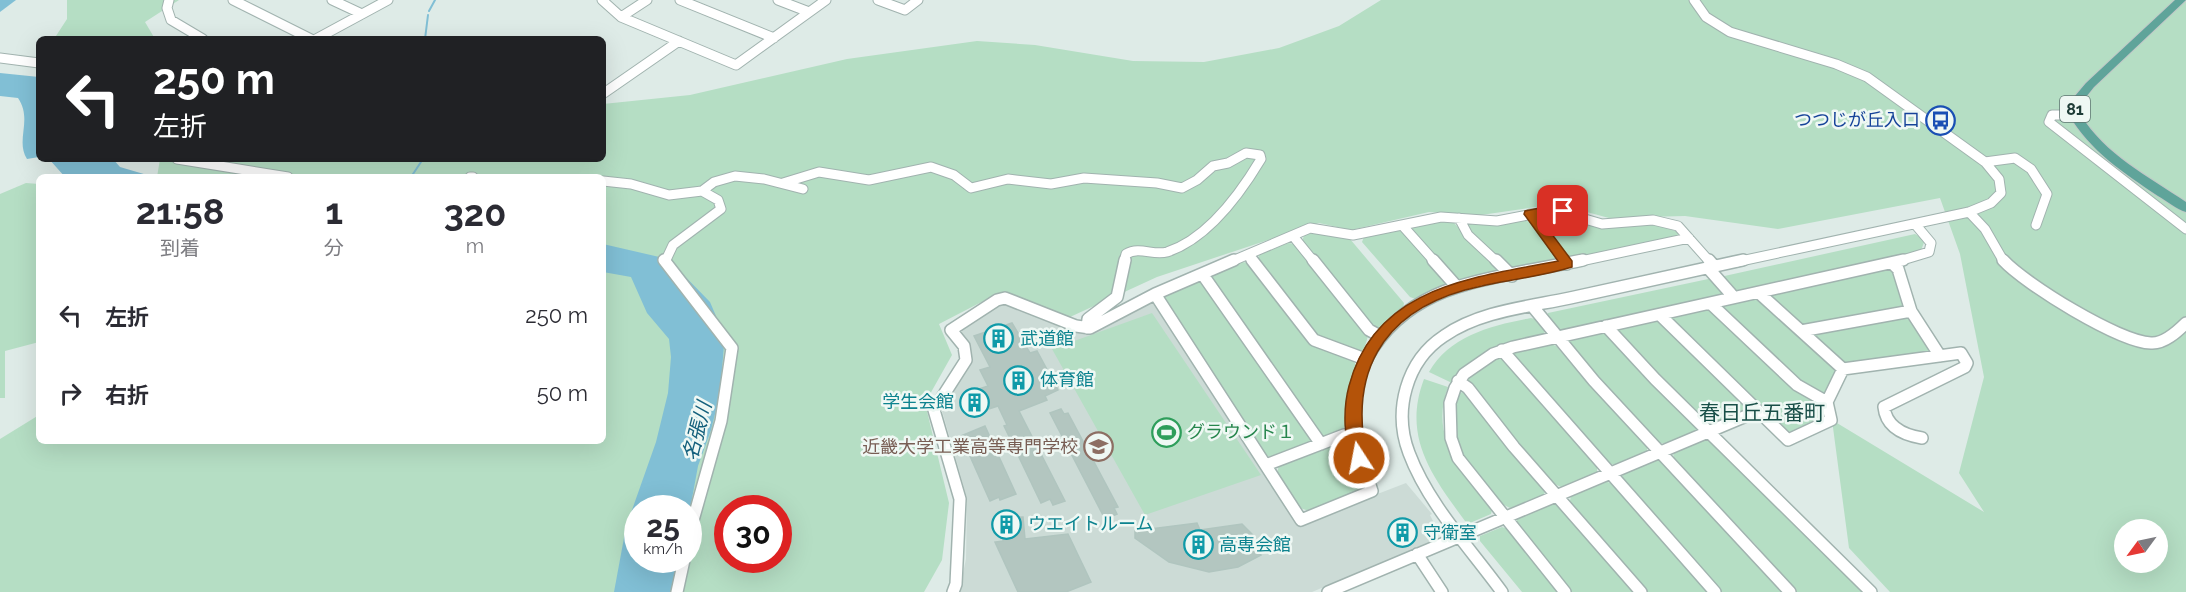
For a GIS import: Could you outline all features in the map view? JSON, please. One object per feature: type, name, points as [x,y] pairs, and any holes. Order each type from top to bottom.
[{"type":"main road","name":"81","points":[[2181,0],[2090,86],[2081,96],[2075,115],[2080,127],[2095,142],[2186,208]]},
{"type":"street","points":[[169,0],[166,12],[169,20],[198,36]]},
{"type":"street","points":[[233,0],[305,36]]},
{"type":"street","points":[[332,0],[362,14]]},
{"type":"street","points":[[322,36],[388,0]]},
{"type":"street","points":[[602,0],[621,17],[736,65],[826,0]]},
{"type":"street","points":[[621,17],[647,0]]},
{"type":"street","points":[[680,0],[774,38]]},
{"type":"street","points":[[778,0],[809,12]]},
{"type":"street","points":[[878,0],[905,10],[918,0]]},
{"type":"street","points":[[1502,592],[1420,480],[1408,456],[1401,418],[1405,387],[1423,355],[1447,334],[1460,326],[1503,312],[1969,212],[1991,203],[2001,193],[1999,179],[1985,162],[1867,77],[1836,64],[1730,32],[1706,17],[1694,0]]},
{"type":"street","points":[[606,92],[679,41]]},
{"type":"street","points":[[0,58],[36,63]]},
{"type":"street","points":[[2075,115],[2052,115],[2049,122],[2186,229]]},
{"type":"street","points":[[783,183],[819,172],[869,180],[931,167],[954,175],[971,188],[1004,180],[1051,184],[1084,178],[1157,183],[1182,188],[1197,180],[1214,166],[1246,153],[1260,155],[1261,159],[1234,201],[1190,237],[1168,251],[1140,249],[1126,254],[1117,297],[1088,319],[1087,328]]},
{"type":"street","points":[[1985,162],[2014,158],[2037,176],[2047,194],[2036,225]]},
{"type":"street","points":[[196,162],[270,174]]},
{"type":"street","points":[[606,181],[631,184],[669,195],[702,191],[714,182],[735,176],[783,183],[803,189]]},
{"type":"street","points":[[700,495],[721,422],[732,348],[664,261],[668,252],[680,241],[721,209],[718,200],[702,191]]},
{"type":"street","points":[[953,592],[956,584],[961,511],[934,410],[966,360],[964,346],[951,330],[997,300],[1005,298],[1076,327],[1087,328],[1097,326],[1155,294],[1310,228],[1353,235],[1442,217],[1497,221],[1558,210],[1589,221],[1609,224],[1653,220],[1678,226],[1731,294]]},
{"type":"street","points":[[1969,212],[1984,227],[1993,249],[2010,268],[2120,333],[2142,341],[2157,342],[2172,336],[2186,323]]},
{"type":"street","points":[[1530,214],[1567,264]]},
{"type":"street","points":[[1459,218],[1467,233],[1512,276]]},
{"type":"street","points":[[1565,592],[1466,472],[1451,441],[1447,412],[1458,381],[1477,362],[1502,350],[1923,256],[1929,252],[1930,239],[1915,224]]},
{"type":"street","points":[[1402,225],[1457,287]]},
{"type":"street","points":[[1293,236],[1369,330],[1380,336]]},
{"type":"street","points":[[1155,294],[1301,520],[1372,491],[1359,458],[1354,434],[1354,397],[1365,359],[1380,336],[1396,319],[1414,306],[1457,287],[1689,238]]},
{"type":"street","points":[[1248,255],[1314,340],[1365,359]]},
{"type":"street","points":[[1892,263],[1898,269],[1911,311],[1940,356]]},
{"type":"street","points":[[1203,274],[1322,444]]},
{"type":"street","points":[[1759,292],[1843,369],[1961,353],[1967,363],[1965,367],[1884,407],[1886,417],[1895,427],[1910,436],[1922,438]]},
{"type":"street","points":[[1710,303],[1797,385],[1827,402]]},
{"type":"street","points":[[1533,307],[1555,338],[1596,386],[1746,540],[1790,592]]},
{"type":"street","points":[[1801,331],[1911,311]]},
{"type":"street","points":[[1660,315],[1788,440],[1831,420],[1827,402],[1843,369]]},
{"type":"street","points":[[1606,326],[1655,379],[1871,592]]},
{"type":"street","points":[[1502,350],[1547,406],[1610,473],[1715,592]]},
{"type":"street","points":[[1458,381],[1468,388],[1514,447],[1641,592]]},
{"type":"street","points":[[1328,592],[1758,411]]},
{"type":"street","points":[[1266,465],[1354,434]]},
{"type":"street","points":[[1417,554],[1442,592]]},
{"type":"street","points":[[677,592],[681,573]]},
{"type":"shaded area","name":"近畿大学工業高等専門学校","points":[[1007,303],[1086,332],[1098,330],[1148,303],[1156,305],[1297,525],[1406,483],[1432,514],[1430,515],[1435,525],[1435,540],[1312,592],[959,592],[966,559],[967,498],[941,407],[969,367],[972,358],[969,345],[961,334],[963,328],[999,304]]},
{"type":"green space","points":[[67,0],[179,0],[145,22],[153,36],[56,36],[67,19]]},
{"type":"green space","points":[[1381,0],[2183,0],[2186,2],[2186,592],[1890,592],[1849,548],[1832,420],[1984,512],[1959,473],[1984,377],[1960,254],[1940,198],[1778,229],[1685,216],[1609,218],[1557,204],[1481,215],[1429,212],[1351,230],[1319,223],[1157,277],[1070,317],[1005,293],[997,294],[939,324],[952,355],[925,403],[949,503],[942,560],[924,592],[0,592],[0,439],[36,417],[36,444],[606,444],[606,174],[158,174],[160,162],[606,162],[606,104],[690,95],[847,59],[977,41],[1035,45],[1133,61],[1204,62],[1279,48],[1339,26]]},
{"type":"green space","points":[[26,183],[36,184],[36,343],[5,351],[5,398],[0,398],[0,194]]},
{"type":"green space","points":[[1555,214],[1605,227],[1650,223],[1679,232],[1677,237],[1573,258],[1566,256],[1538,220],[1540,216]]},
{"type":"green space","points":[[1443,220],[1452,221],[1501,270],[1499,274],[1463,282],[1456,280],[1411,231],[1414,227]]},
{"type":"green space","points":[[1523,220],[1530,222],[1558,258],[1557,263],[1510,268],[1466,227],[1470,222]]},
{"type":"green space","points":[[1396,230],[1403,232],[1447,282],[1446,287],[1418,300],[1410,297],[1362,242],[1364,237]]},
{"type":"green space","points":[[1309,233],[1343,236],[1350,239],[1404,303],[1403,309],[1380,329],[1371,327],[1302,241]]},
{"type":"green space","points":[[1915,234],[1925,240],[1920,253],[1734,294],[1720,277]]},
{"type":"green space","points":[[1288,243],[1295,244],[1368,336],[1364,350],[1356,352],[1316,337],[1258,260],[1259,255]]},
{"type":"green space","points":[[1242,262],[1250,263],[1306,339],[1353,360],[1356,365],[1348,393],[1347,418],[1343,431],[1338,435],[1320,434],[1212,280],[1213,275]]},
{"type":"green space","points":[[1885,268],[1894,272],[1904,304],[1902,308],[1805,326],[1797,323],[1769,299],[1769,293]]},
{"type":"green space","points":[[1713,278],[1728,296],[1562,333],[1553,329],[1546,319],[1548,313]]},
{"type":"green space","points":[[1196,281],[1203,283],[1311,437],[1309,444],[1274,458],[1265,455],[1164,300],[1165,294]]},
{"type":"green space","points":[[1751,298],[1760,301],[1833,366],[1835,371],[1826,394],[1817,394],[1801,385],[1722,311],[1722,305]]},
{"type":"green space","points":[[1703,308],[1711,311],[1817,402],[1822,408],[1824,418],[1793,432],[1782,430],[1671,321],[1671,316]]},
{"type":"green space","name":"グラウンド１","points":[[1152,313],[1261,475],[1145,515],[1052,349]]},
{"type":"green space","points":[[1903,316],[1911,320],[1928,347],[1928,353],[1850,365],[1842,362],[1814,338],[1813,332]]},
{"type":"green space","points":[[1531,318],[1538,320],[1545,331],[1543,336],[1503,346],[1481,355],[1461,371],[1452,383],[1429,372],[1448,349],[1473,334],[1501,324]]},
{"type":"green space","points":[[1652,320],[1660,322],[1745,405],[1744,411],[1714,424],[1706,421],[1617,332],[1619,327]]},
{"type":"green space","points":[[1601,332],[1609,335],[1696,425],[1697,431],[1666,444],[1656,442],[1603,387],[1567,339]]},
{"type":"green space","points":[[1549,343],[1556,346],[1589,385],[1647,445],[1647,452],[1615,465],[1605,462],[1512,356],[1515,351]]},
{"type":"green space","points":[[1496,356],[1504,359],[1543,407],[1597,466],[1597,473],[1575,484],[1562,487],[1542,473],[1529,458],[1469,382],[1469,375]]},
{"type":"green space","points":[[1424,379],[1448,387],[1443,405],[1446,438],[1460,468],[1492,510],[1491,514],[1470,523],[1465,521],[1442,488],[1424,455],[1416,419]]},
{"type":"green space","points":[[1458,392],[1466,393],[1546,487],[1544,495],[1510,508],[1499,502],[1485,487],[1469,465],[1459,443],[1455,419]]},
{"type":"green space","points":[[1705,439],[1714,441],[1863,592],[1796,592],[1755,544],[1674,459],[1673,452]]},
{"type":"green space","points":[[1343,442],[1351,445],[1364,483],[1361,490],[1309,511],[1300,508],[1277,473],[1279,465]]},
{"type":"green space","points":[[1655,459],[1665,462],[1783,592],[1721,592],[1622,480],[1623,473]]},
{"type":"green space","points":[[1605,481],[1615,485],[1709,592],[1647,592],[1570,501],[1571,496]]},
{"type":"green space","points":[[1552,503],[1562,506],[1634,592],[1571,592],[1516,525],[1517,518]]},
{"type":"green space","points":[[1502,527],[1508,529],[1558,592],[1522,592],[1480,541],[1480,536]]},
{"type":"water","points":[[0,73],[36,77],[36,158],[27,159],[24,152],[24,114],[18,98],[0,96]]},
{"type":"water","points":[[52,162],[116,162],[120,167],[144,174],[62,174]]},
{"type":"water","name":"名張川","points":[[606,245],[668,259],[710,302],[719,323],[724,345],[720,394],[711,430],[698,466],[693,495],[637,495],[656,442],[668,393],[671,357],[669,339],[647,313],[631,277],[606,273]]},
{"type":"water","points":[[624,538],[624,573],[675,573],[671,592],[614,592]]},
{"type":"building","points":[[1012,323],[1030,353],[1037,351],[1058,390],[1045,396],[1047,400],[1019,411],[1065,501],[1053,505],[1050,499],[1041,503],[1004,426],[1007,425],[998,406],[973,414],[964,394],[988,386],[980,370],[990,367],[974,336]]},
{"type":"building","points":[[1061,409],[1064,414],[1068,413],[1118,507],[1114,508],[1117,514],[1105,519],[1050,413]]},
{"type":"building","points":[[985,426],[1016,494],[1000,500],[999,497],[990,501],[961,436]]},
{"type":"building","points":[[1023,517],[1025,539],[1068,534],[1091,582],[1066,592],[1018,592],[995,542],[1003,541],[1002,518]]},
{"type":"building","name":"高専会館","points":[[1197,523],[1200,530],[1242,524],[1255,537],[1248,541],[1261,555],[1238,567],[1209,572],[1169,562],[1135,538],[1135,531]]},
{"type":"waterway","points":[[0,7],[9,0]]},
{"type":"waterway","points":[[429,11],[435,0]]},
{"type":"waterway","points":[[425,36],[428,15]]},
{"type":"waterway","points":[[413,174],[421,162]]},
{"type":"place","name":"つつじが丘入口","points":[[1941,120]]},
{"type":"place","name":"武道館","points":[[999,339]]},
{"type":"place","name":"体育館","points":[[1019,380]]},
{"type":"place","name":"学生会館","points":[[975,402]]},
{"type":"place","name":"グラウンド１","points":[[1166,432]]},
{"type":"place","name":"近畿大学工業高等専門学校","points":[[1099,447]]},
{"type":"place","name":"ウエイトルーム","points":[[1007,524]]},
{"type":"place","name":"守衛室","points":[[1402,533]]},
{"type":"place","name":"高専会館","points":[[1198,545]]},
{"type":"district","name":"春日丘五番町","points":[[1762,413]]},
{"type":"route","points":[[1359,458],[1352,410],[1356,381],[1361,366],[1380,336],[1396,319],[1414,306],[1443,292],[1464,285],[1567,264],[1530,214],[1550,210],[1563,211]]}]
